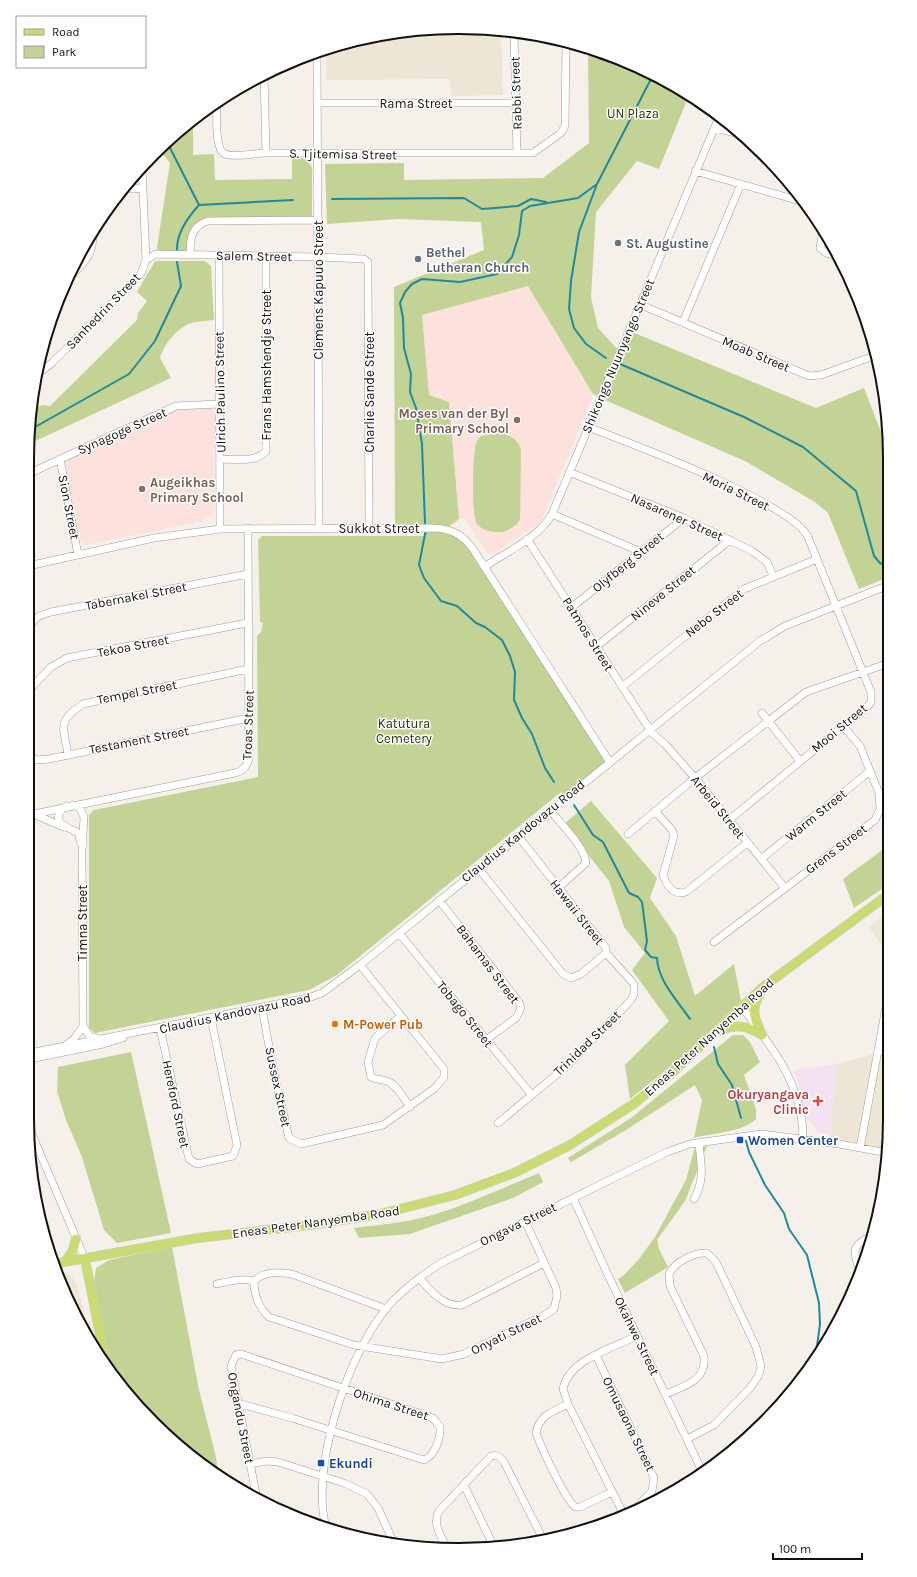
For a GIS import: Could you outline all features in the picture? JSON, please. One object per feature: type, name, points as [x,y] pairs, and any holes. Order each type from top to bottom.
[{"type":"main road","name":"Eneas Peter Nanyemba Road","points":[[60,1263],[198,1238],[309,1225],[380,1214],[434,1202],[486,1185],[570,1145],[620,1114],[674,1071],[763,988],[883,898]]},
{"type":"main road","points":[[762,1035],[754,1014],[754,1006],[763,988]]},
{"type":"main road","points":[[714,1033],[726,1027],[739,1025],[762,1035]]},
{"type":"main road","points":[[65,1262],[71,1253],[76,1239]]},
{"type":"main road","points":[[85,1259],[102,1348]]},
{"type":"main road","points":[[96,1322],[98,1341]]},
{"type":"street","name":"Rabbi Street","points":[[514,38],[517,153]]},
{"type":"street","name":"S. Tjitemisa Street","points":[[217,110],[218,142],[222,152],[231,155],[266,153],[536,152],[564,129],[566,48]]},
{"type":"street","name":"Clemens Kapuuo Street","points":[[317,59],[319,528]]},
{"type":"street","points":[[264,82],[266,153]]},
{"type":"street","name":"Rama Street","points":[[317,102],[515,103]]},
{"type":"street","name":"Shikongo Nuunyango Street","points":[[484,567],[543,529],[552,514],[639,304],[717,122]]},
{"type":"street","points":[[715,128],[728,131]]},
{"type":"street","points":[[696,171],[795,199]]},
{"type":"street","name":"Sanhedrin Street","points":[[43,370],[52,363],[141,274],[146,260],[142,175]]},
{"type":"street","points":[[683,322],[741,184]]},
{"type":"street","points":[[131,188],[143,189]]},
{"type":"street","points":[[190,255],[190,237],[192,233],[201,224],[208,221],[317,220]]},
{"type":"street","points":[[822,239],[820,248],[826,253],[830,254]]},
{"type":"street","points":[[81,266],[90,256],[92,244]]},
{"type":"street","name":"Salem Street","points":[[146,260],[156,254],[364,259]]},
{"type":"street","name":"Ulrich Paulino Street","points":[[219,256],[219,404],[221,459],[220,529]]},
{"type":"street","name":"Frans Hamshendje Street","points":[[221,459],[255,458],[261,456],[266,451],[266,256]]},
{"type":"street","name":"Charlie Sande Street","points":[[364,259],[368,262],[369,266],[369,528]]},
{"type":"street","name":"Moab Street","points":[[639,304],[809,376],[821,375],[871,357]]},
{"type":"street","name":"Synagoge Street","points":[[34,471],[176,406],[219,404]]},
{"type":"street","name":"Moria Street","points":[[588,427],[727,484],[776,510],[803,528],[836,606]]},
{"type":"street","name":"Sion Street","points":[[60,459],[78,555]]},
{"type":"street","name":"Nasarener Street","points":[[569,472],[684,518],[730,540],[763,558],[767,562],[773,576]]},
{"type":"street","points":[[552,514],[641,552]]},
{"type":"street","name":"Olyfberg Street","points":[[572,607],[684,518]]},
{"type":"street","name":"Troas Street","points":[[34,813],[240,772],[247,765],[249,759],[247,623],[248,528]]},
{"type":"street","name":"Sukkot Street","points":[[34,565],[154,538],[220,529],[440,528],[455,532],[468,542],[609,761]]},
{"type":"street","name":"Patmos Street","points":[[527,539],[650,729]]},
{"type":"street","name":"Nineve Street","points":[[597,646],[730,540]]},
{"type":"street","name":"Nebo Street","points":[[622,687],[744,589],[817,559]]},
{"type":"street","name":"Tabernakel Street","points":[[34,621],[39,616],[51,612],[248,574]]},
{"type":"street","name":"Claudius Kandovazu Road","points":[[34,1057],[81,1046],[102,1038],[262,1008],[315,996],[337,983],[360,965],[748,649],[771,633],[883,587]]},
{"type":"street","name":"Mooi Street","points":[[729,820],[871,702],[871,692],[836,606]]},
{"type":"street","name":"Tekoa Street","points":[[34,685],[51,667],[67,658],[247,623]]},
{"type":"street","points":[[628,834],[695,778],[806,692],[883,665]]},
{"type":"street","name":"Tempel Street","points":[[68,754],[64,722],[69,714],[82,704],[248,669]]},
{"type":"street","points":[[762,713],[800,761]]},
{"type":"street","name":"Testament Street","points":[[34,758],[40,760],[249,718]]},
{"type":"street","name":"Grens Street","points":[[714,942],[875,820],[880,809],[880,801],[870,771],[860,746],[843,726]]},
{"type":"street","name":"Arbeid Street","points":[[650,729],[695,778],[785,888]]},
{"type":"street","name":"Warm Street","points":[[761,859],[870,771]]},
{"type":"street","name":"Timna Street","points":[[81,1046],[83,1027],[82,852],[84,817],[91,802]]},
{"type":"street","points":[[64,827],[59,816],[70,805],[80,808],[84,817],[80,827],[73,830]]},
{"type":"street","points":[[550,810],[578,845],[586,858],[586,863],[558,888]]},
{"type":"street","points":[[655,811],[672,830],[674,836],[663,875],[672,891],[677,893],[686,892],[747,843]]},
{"type":"street","points":[[34,814],[73,830],[79,837],[82,852]]},
{"type":"street","name":"Hawaii Street","points":[[478,868],[566,977],[571,978],[581,974],[606,953],[603,944],[518,836]]},
{"type":"street","name":"Bahamas Street","points":[[439,900],[519,1002],[521,1008],[516,1018],[486,1040]]},
{"type":"street","name":"Tobago Street","points":[[399,933],[531,1094]]},
{"type":"street","name":"Trinidad Street","points":[[498,1123],[531,1094],[568,1065],[631,1000],[634,994],[634,984],[606,953]]},
{"type":"street","name":"Sussex Street","points":[[262,1008],[289,1138],[301,1144],[383,1126],[441,1082],[444,1077],[444,1069],[400,1017],[360,965]]},
{"type":"street","points":[[742,1007],[780,1059],[793,1085],[802,1126],[802,1139]]},
{"type":"street","points":[[400,1017],[375,1038],[368,1062],[371,1077],[388,1081],[396,1088],[410,1107]]},
{"type":"street","name":"Hereford Street","points":[[160,1028],[189,1159],[197,1164],[223,1159],[233,1156],[238,1145],[211,1018]]},
{"type":"street","points":[[860,1148],[883,1023]]},
{"type":"street","points":[[63,1046],[74,1039],[83,1027],[90,1036],[102,1038]]},
{"type":"street","name":"Claudius Kandovazu Road","points":[[34,1057],[63,1046],[103,1044],[140,1032]]},
{"type":"street","points":[[878,1049],[883,1050]]},
{"type":"street","name":"Ongava Street","points":[[325,1521],[321,1506],[322,1477],[331,1431],[352,1367],[362,1346],[386,1309],[419,1278],[440,1263],[525,1220],[667,1152],[690,1144],[699,1144],[726,1138],[761,1134],[881,1152]]},
{"type":"street","points":[[35,1141],[85,1259]]},
{"type":"street","points":[[694,1199],[701,1188],[702,1171],[699,1144]]},
{"type":"street","name":"Okahwe Street","points":[[573,1198],[700,1467]]},
{"type":"street","name":"Onyati Street","points":[[362,1346],[429,1358],[450,1358],[464,1354],[545,1315],[554,1308],[557,1291],[525,1220]]},
{"type":"street","points":[[857,1263],[855,1249],[861,1241],[865,1239]]},
{"type":"street","points":[[666,1394],[698,1379],[702,1373],[704,1363],[704,1356],[670,1286],[669,1274],[676,1264],[700,1253],[707,1253],[716,1262],[756,1347],[761,1366],[759,1375],[750,1388],[714,1425],[687,1439]]},
{"type":"street","points":[[419,1278],[444,1303],[454,1306],[462,1305],[544,1263]]},
{"type":"street","points":[[362,1346],[269,1317],[262,1311],[258,1303],[254,1292],[254,1281],[258,1277],[267,1274],[280,1272],[292,1274],[386,1309]]},
{"type":"street","points":[[217,1284],[233,1280],[247,1279],[254,1281]]},
{"type":"street","points":[[622,1511],[568,1404],[562,1389],[567,1378],[579,1365],[596,1355],[637,1336]]},
{"type":"street","name":"Ongandu Street","points":[[255,1491],[231,1366],[236,1355],[241,1354],[344,1389]]},
{"type":"street","name":"Omusaona Street","points":[[596,1355],[654,1478],[652,1491],[643,1500]]},
{"type":"street","name":"Ohima Street","points":[[237,1403],[424,1460],[431,1456],[438,1438],[440,1427],[433,1418],[344,1389]]},
{"type":"street","points":[[568,1404],[547,1414],[541,1420],[536,1433],[542,1446],[568,1498],[576,1507],[580,1507],[612,1492]]},
{"type":"street","points":[[444,1542],[436,1526],[436,1516],[490,1456],[500,1457],[510,1473],[541,1535]]},
{"type":"street","points":[[250,1464],[267,1461],[278,1462],[355,1487],[367,1494],[378,1508],[391,1537]]},
{"type":"street","points":[[464,1485],[492,1541]]},
{"type":"shaded area","points":[[458,34],[501,37],[503,95],[451,96],[450,79],[326,80],[326,56],[349,48],[376,42],[431,35]]},
{"type":"shaded area","name":"Moses van der Byl Primary School","points":[[528,286],[593,394],[540,523],[493,554],[487,553],[465,518],[459,519],[449,402],[429,395],[422,315]]},
{"type":"shaded area","name":"Augeikhas Primary School","points":[[178,407],[209,407],[215,412],[214,513],[202,521],[86,545],[80,539],[65,464],[67,459]]},
{"type":"shaded area","points":[[883,916],[883,948],[869,927]]},
{"type":"shaded area","points":[[883,1022],[883,1118],[881,1152],[829,1143],[837,1064],[877,1053]]},
{"type":"shaded area","name":"Okuryangava Clinic","points":[[837,1064],[830,1134],[819,1132],[805,1117],[799,1085],[793,1070]]},
{"type":"shaded area","points":[[63,1272],[65,1272],[73,1278],[79,1290],[85,1320],[66,1281]]},
{"type":"green space","name":"Katutura Cemetery","points":[[588,55],[621,66],[671,91],[687,101],[659,169],[637,161],[596,212],[591,297],[598,328],[620,352],[601,398],[593,394],[528,286],[422,315],[429,395],[449,402],[459,519],[446,529],[463,537],[609,761],[566,797],[561,792],[337,975],[309,990],[95,1033],[89,1028],[89,815],[94,810],[258,777],[257,636],[261,632],[263,623],[260,622],[258,540],[262,536],[425,536],[426,529],[395,528],[394,287],[484,250],[481,222],[398,219],[327,224],[325,164],[404,163],[404,180],[543,178],[589,143]]},
{"type":"green space","points":[[193,128],[193,155],[214,154],[215,180],[292,179],[292,158],[306,158],[312,167],[312,220],[208,221],[196,228],[190,255],[156,254],[170,163],[163,154]]},
{"type":"green space","points":[[155,261],[205,261],[211,266],[214,320],[194,322],[186,325],[168,342],[160,358],[171,378],[35,441],[37,408],[42,405],[50,406],[137,320],[138,313],[147,301],[137,292]]},
{"type":"green space","points":[[632,332],[816,408],[864,388],[882,435],[883,579],[859,589],[828,513],[815,502],[745,461],[605,400]]},
{"type":"green space","points":[[496,431],[504,433],[514,439],[521,449],[520,520],[516,525],[504,532],[492,532],[481,528],[477,524],[473,500],[476,444],[480,437]]},
{"type":"green space","points":[[591,801],[657,878],[650,898],[676,936],[695,996],[734,964],[741,1001],[682,1057],[630,1099],[625,1065],[669,1021],[632,970],[645,953],[624,927],[609,881],[564,824]]},
{"type":"green space","points":[[883,849],[883,888],[854,908],[843,879]]},
{"type":"green space","points":[[733,1035],[743,1035],[750,1042],[760,1062],[744,1075],[756,1109],[756,1119],[743,1127],[727,1132],[694,1138],[702,1100],[695,1085],[626,1130],[571,1162],[568,1158],[631,1118]]},
{"type":"green space","points":[[131,1052],[171,1233],[117,1243],[104,1230],[82,1157],[66,1120],[57,1091],[58,1067]]},
{"type":"green space","points":[[707,1146],[685,1201],[657,1240],[659,1249],[668,1267],[625,1293],[618,1279],[624,1275],[639,1259],[655,1237],[686,1180],[694,1150]]},
{"type":"green space","points":[[539,1173],[543,1182],[513,1198],[410,1234],[359,1238],[354,1228],[426,1217],[475,1200]]},
{"type":"green space","points":[[172,1247],[199,1390],[216,1457],[217,1467],[179,1438],[158,1419],[122,1377],[109,1358],[94,1283],[96,1268],[109,1260]]},
{"type":"waterway","points":[[606,358],[586,344],[574,328],[569,309],[571,281],[579,232],[597,184],[650,80]]},
{"type":"waterway","points":[[170,147],[199,205]]},
{"type":"waterway","points":[[425,523],[422,444],[416,408],[410,392],[411,374],[404,348],[403,318],[400,303],[405,292],[412,284],[422,279],[460,282],[497,274],[512,257],[519,235],[522,211],[530,206],[578,198],[597,184]]},
{"type":"waterway","points":[[332,199],[464,198],[482,209],[518,206],[531,199],[546,202]]},
{"type":"waterway","points":[[177,251],[178,238],[187,220],[199,205],[293,200]]},
{"type":"waterway","points":[[35,427],[129,374],[155,341],[181,286],[177,262]]},
{"type":"waterway","points":[[620,364],[744,417],[803,447],[856,491],[874,556],[883,564]]},
{"type":"waterway","points":[[426,529],[419,565],[424,578],[441,601],[457,606],[476,623],[485,627],[502,640],[510,656],[515,672],[514,700],[522,718],[532,734],[545,768],[554,782]]},
{"type":"waterway","points":[[574,805],[593,835],[603,842],[629,893],[638,897],[642,902],[647,941],[645,950],[651,957],[657,958],[658,966],[664,982],[690,1019]]},
{"type":"waterway","points":[[714,1047],[718,1064],[732,1085],[741,1118]]},
{"type":"waterway","points":[[746,1141],[749,1152],[765,1185],[784,1213],[789,1229],[807,1255],[819,1303],[820,1324],[817,1344]]},
{"type":"place","name":"St. Augustine","points":[[618,243]]},
{"type":"place","name":"Bethel Lutheran Church","points":[[418,259]]},
{"type":"place","name":"Moses van der Byl Primary School","points":[[517,420]]},
{"type":"place","name":"Augeikhas Primary School","points":[[142,489]]},
{"type":"place","name":"M-Power Pub","points":[[335,1024]]},
{"type":"place","name":"Okuryangava Clinic","points":[[818,1101]]},
{"type":"place","name":"Women Center","points":[[740,1140]]},
{"type":"place","name":"Ekundi","points":[[321,1463]]},
{"type":"park label","name":"UN Plaza","points":[[633,113]]}]
